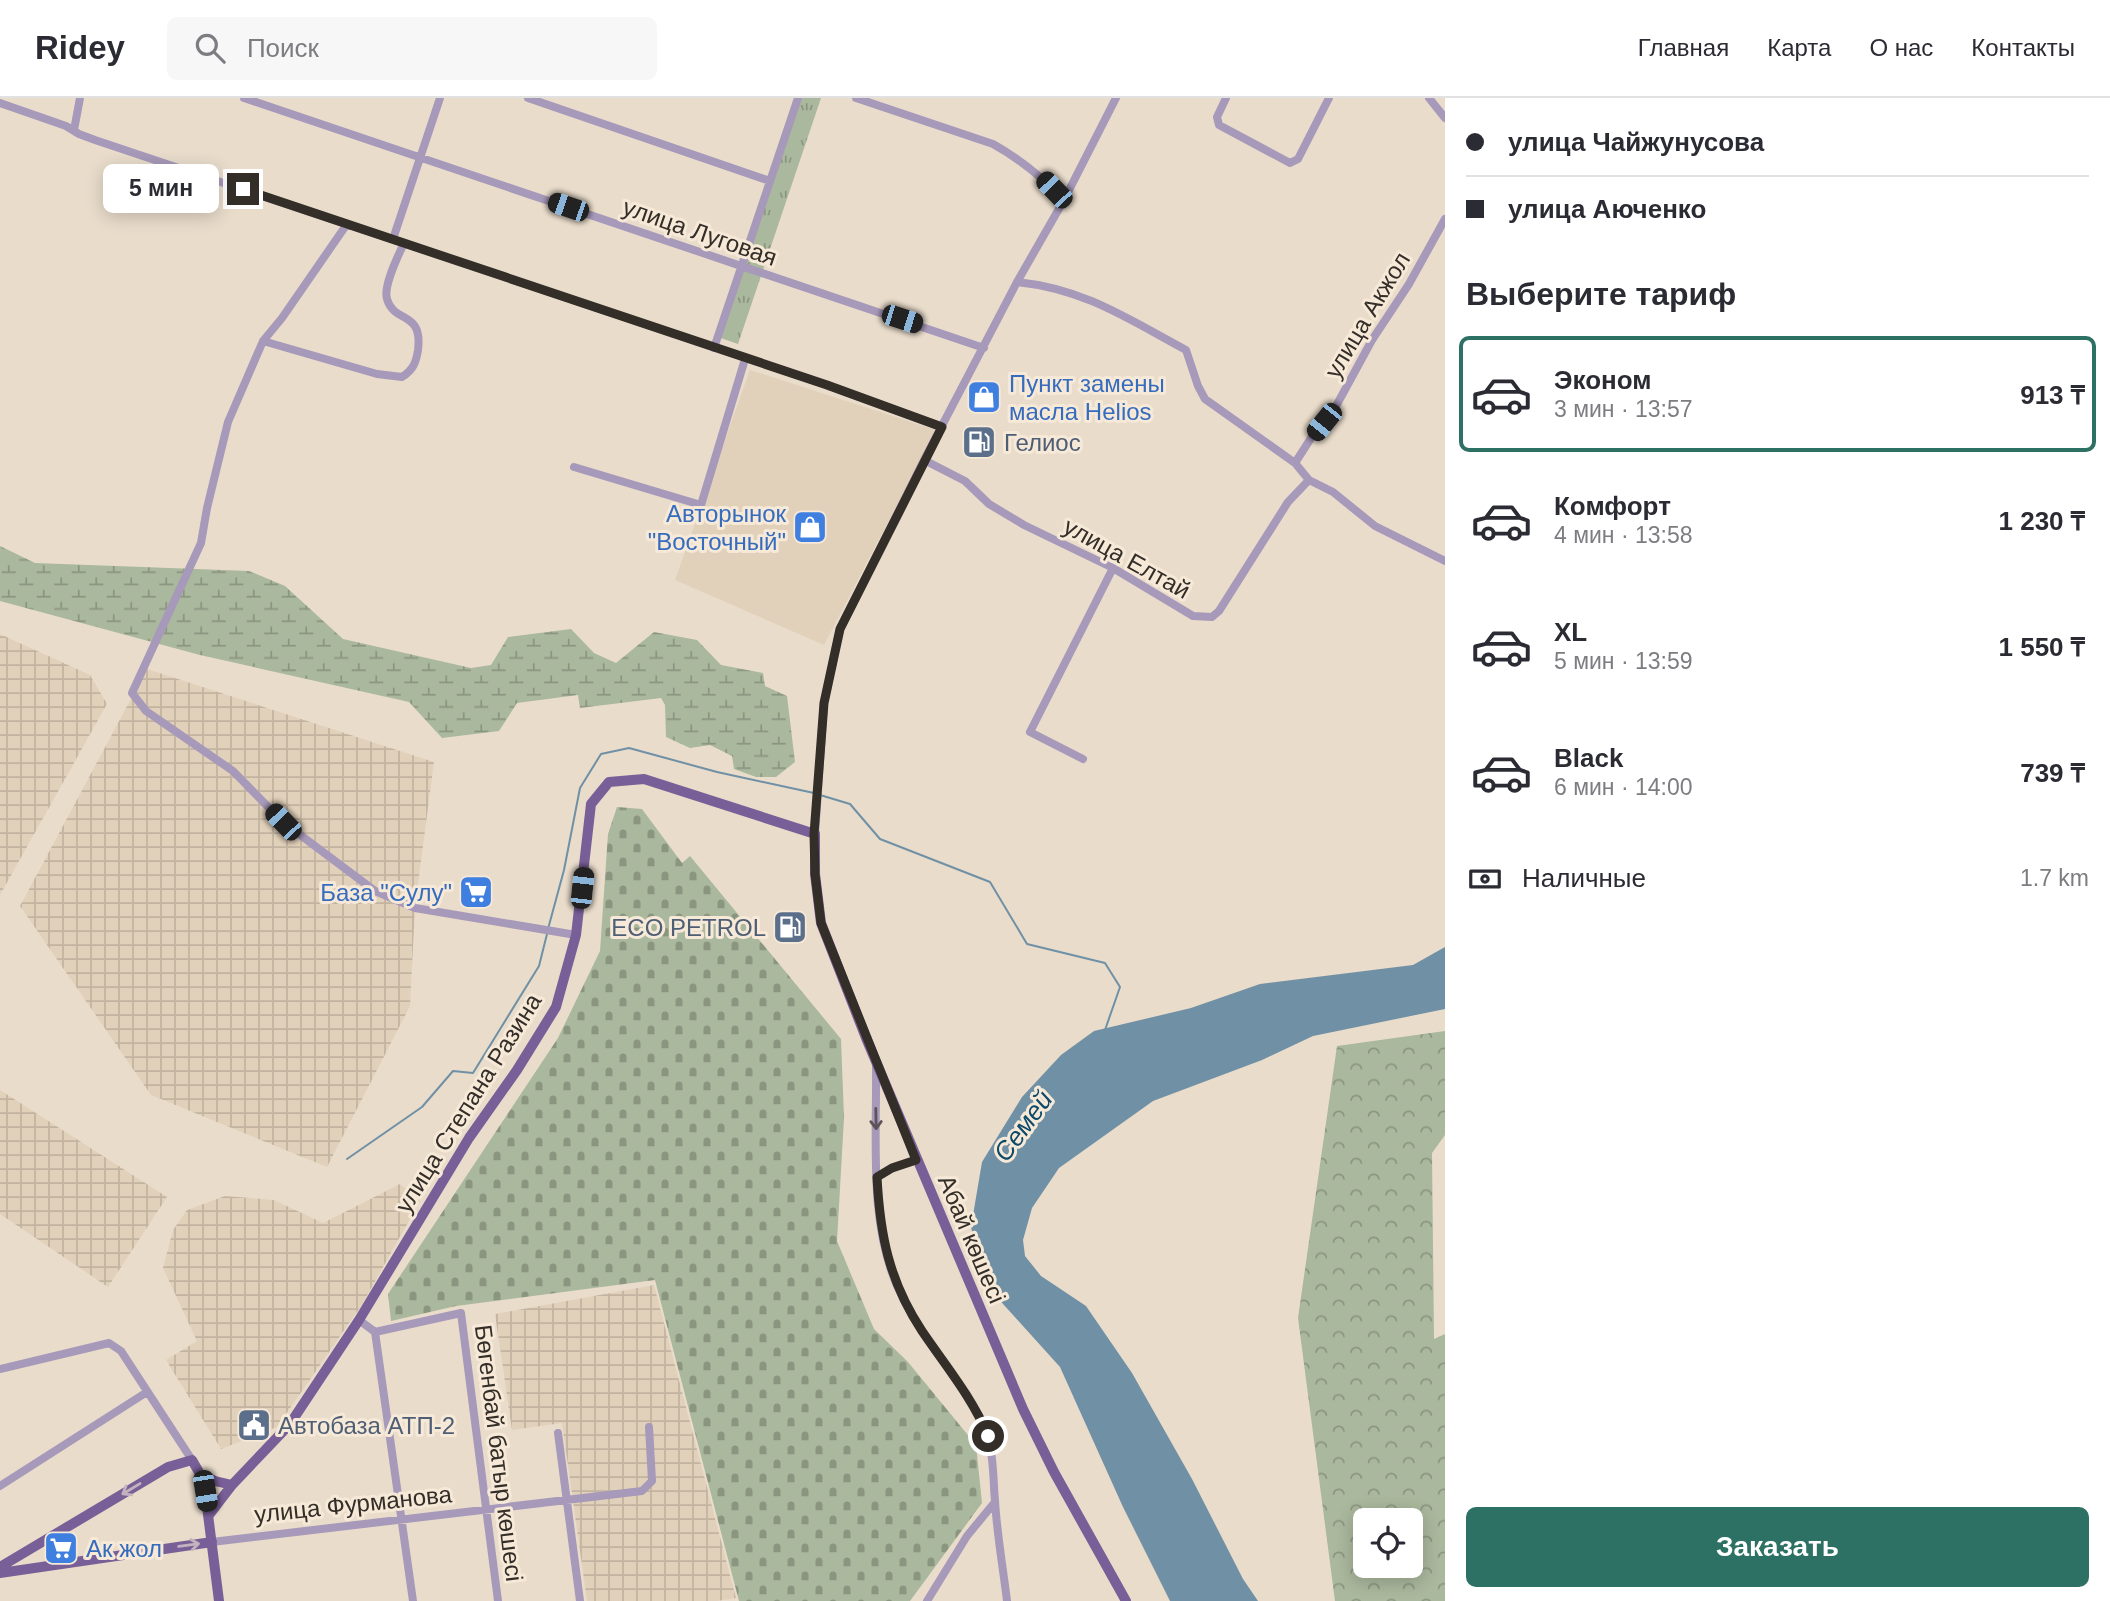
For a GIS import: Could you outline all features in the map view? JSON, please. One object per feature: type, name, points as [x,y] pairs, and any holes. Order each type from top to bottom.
[{"type":"main road","name":"улица Степана Разина","points":[[209,1515],[232,1485],[290,1424],[359,1320],[468,1138],[517,1070],[556,1007],[576,935],[591,804],[609,782],[644,779],[814,834]]},
{"type":"main road","name":"Абай көшесі","points":[[814,834],[815,874],[821,923],[916,1160],[1023,1409],[1054,1472],[1126,1601]]},
{"type":"main road","points":[[0,1567],[169,1467],[191,1460],[200,1474],[209,1515],[219,1601]]},
{"type":"main road","points":[[200,1474],[232,1485]]},
{"type":"main road","name":"улица Фурманова","points":[[0,1573],[212,1542]]},
{"type":"street","points":[[74,130],[80,98]]},
{"type":"street","name":"улица Луговая","points":[[244,98],[984,348]]},
{"type":"street","points":[[393,239],[440,98]]},
{"type":"street","points":[[528,98],[770,181]]},
{"type":"street","points":[[714,348],[798,98]]},
{"type":"street","points":[[856,98],[993,144],[1045,179],[1064,200]]},
{"type":"street","name":"Абай көшесі","points":[[814,834],[824,703],[840,629],[924,460],[1116,98]]},
{"type":"street","points":[[1226,98],[1217,117],[1219,125],[1290,163],[1298,159],[1329,98]]},
{"type":"street","points":[[1429,98],[1445,118]]},
{"type":"street","points":[[0,103],[96,140],[827,385],[942,427]]},
{"type":"street","name":"улица Акжол","points":[[1295,463],[1335,408],[1372,340],[1409,284],[1445,219]]},
{"type":"street","points":[[347,224],[264,341],[228,422],[201,543],[132,693],[146,711],[233,771],[283,822],[375,891],[415,908],[576,935]]},
{"type":"street","points":[[264,341],[377,374],[402,377],[409,373],[416,364],[419,339],[417,327],[393,311],[385,291],[404,243]]},
{"type":"street","points":[[1017,282],[1049,286],[1095,301],[1186,350],[1205,399],[1295,463],[1308,480],[1333,492],[1375,526],[1445,561]]},
{"type":"street","points":[[574,467],[701,505],[745,359]]},
{"type":"street","name":"улица Елтай","points":[[924,460],[965,481],[989,504],[1024,525],[1114,568],[1193,616],[1212,617],[1237,585],[1288,502],[1308,480]]},
{"type":"street","points":[[1083,760],[1030,732],[1114,568]]},
{"type":"street","points":[[876,1061],[877,1177],[879,1220],[884,1246],[899,1290],[920,1328],[979,1414],[988,1436],[993,1461],[1007,1601]]},
{"type":"street","points":[[877,1177],[892,1168],[916,1160]]},
{"type":"street","name":"Бөгенбай батыр көшесі","points":[[375,1332],[461,1313],[498,1601]]},
{"type":"street","points":[[359,1320],[375,1332],[413,1601]]},
{"type":"street","points":[[0,1369],[108,1343],[121,1351],[191,1460]]},
{"type":"street","points":[[0,1486],[147,1392]]},
{"type":"street","name":"улица Фурманова","points":[[212,1542],[642,1492],[653,1481],[649,1427]]},
{"type":"street","points":[[558,1433],[580,1601]]},
{"type":"street","points":[[927,1601],[967,1535],[995,1502]]},
{"type":"shaded area","points":[[750,370],[936,430],[824,645],[675,580]]},
{"type":"shaded area","points":[[0,634],[90,675],[107,704],[0,895]]},
{"type":"shaded area","points":[[147,669],[434,762],[415,907],[410,1006],[327,1167],[151,1095],[20,906]]},
{"type":"shaded area","points":[[0,1090],[167,1197],[108,1287],[0,1214]]},
{"type":"shaded area","points":[[400,1184],[420,1201],[363,1303],[277,1427],[221,1449],[166,1360],[197,1341],[163,1268],[173,1230],[187,1210],[225,1196],[274,1200],[323,1223]]},
{"type":"shaded area","points":[[654,1285],[736,1598],[717,1601],[587,1601],[562,1423],[512,1430],[495,1314]]},
{"type":"green space","points":[[799,98],[821,98],[738,344],[718,337]]},
{"type":"green space","points":[[0,546],[35,563],[249,571],[285,586],[343,639],[471,668],[491,665],[508,637],[571,629],[594,653],[616,663],[654,632],[697,640],[721,665],[763,673],[765,686],[787,696],[795,762],[776,777],[756,777],[734,769],[732,756],[710,745],[690,748],[666,737],[665,705],[661,698],[580,708],[578,695],[517,703],[499,731],[442,738],[409,702],[200,655],[0,601]]},
{"type":"green space","points":[[617,807],[642,809],[682,863],[690,856],[841,1039],[844,1118],[837,1241],[874,1329],[908,1362],[976,1445],[982,1503],[910,1601],[739,1601],[655,1280],[456,1306],[391,1321],[388,1294],[558,1038],[600,951],[608,834]]},
{"type":"green space","points":[[1445,1031],[1445,1135],[1432,1153],[1434,1339],[1445,1334],[1445,1601],[1335,1601],[1298,1318],[1337,1046]]},
{"type":"water","name":"Семей","points":[[1445,947],[1445,1009],[1313,1036],[1262,1060],[1153,1101],[1059,1168],[1032,1208],[1023,1240],[1025,1256],[1041,1276],[1086,1306],[1132,1373],[1192,1479],[1243,1579],[1258,1601],[1170,1601],[1123,1507],[1060,1367],[994,1294],[979,1265],[971,1227],[982,1162],[1022,1097],[1061,1055],[1094,1031],[1191,1008],[1260,984],[1413,965]]},
{"type":"waterway","points":[[548,929],[564,870],[580,788],[601,754],[629,748],[717,772],[814,793]]},
{"type":"waterway","points":[[820,795],[850,804],[880,839],[990,882],[1027,944],[1105,963],[1120,987],[1105,1030]]},
{"type":"waterway","points":[[347,1159],[422,1107],[453,1071],[473,1073],[539,966],[547,934]]},
{"type":"place","name":"Пункт замены масла Helios","points":[[984,397]]},
{"type":"place","name":"Гелиос","points":[[979,442]]},
{"type":"place","name":"Авторынок \"Восточный\"","points":[[810,527]]},
{"type":"place","name":"База \"Сулу\"","points":[[476,892]]},
{"type":"place","name":"ECO PETROL","points":[[790,927]]},
{"type":"place","name":"Автобаза АТП-2","points":[[254,1425]]},
{"type":"place","name":"Ак жол","points":[[61,1548]]},
{"type":"route","points":[[243,189],[739,355],[942,427],[840,629],[824,703],[814,834],[815,874],[821,923],[916,1160],[892,1168],[877,1177],[879,1220],[884,1246],[899,1290],[920,1328],[979,1414],[988,1436]]}]
